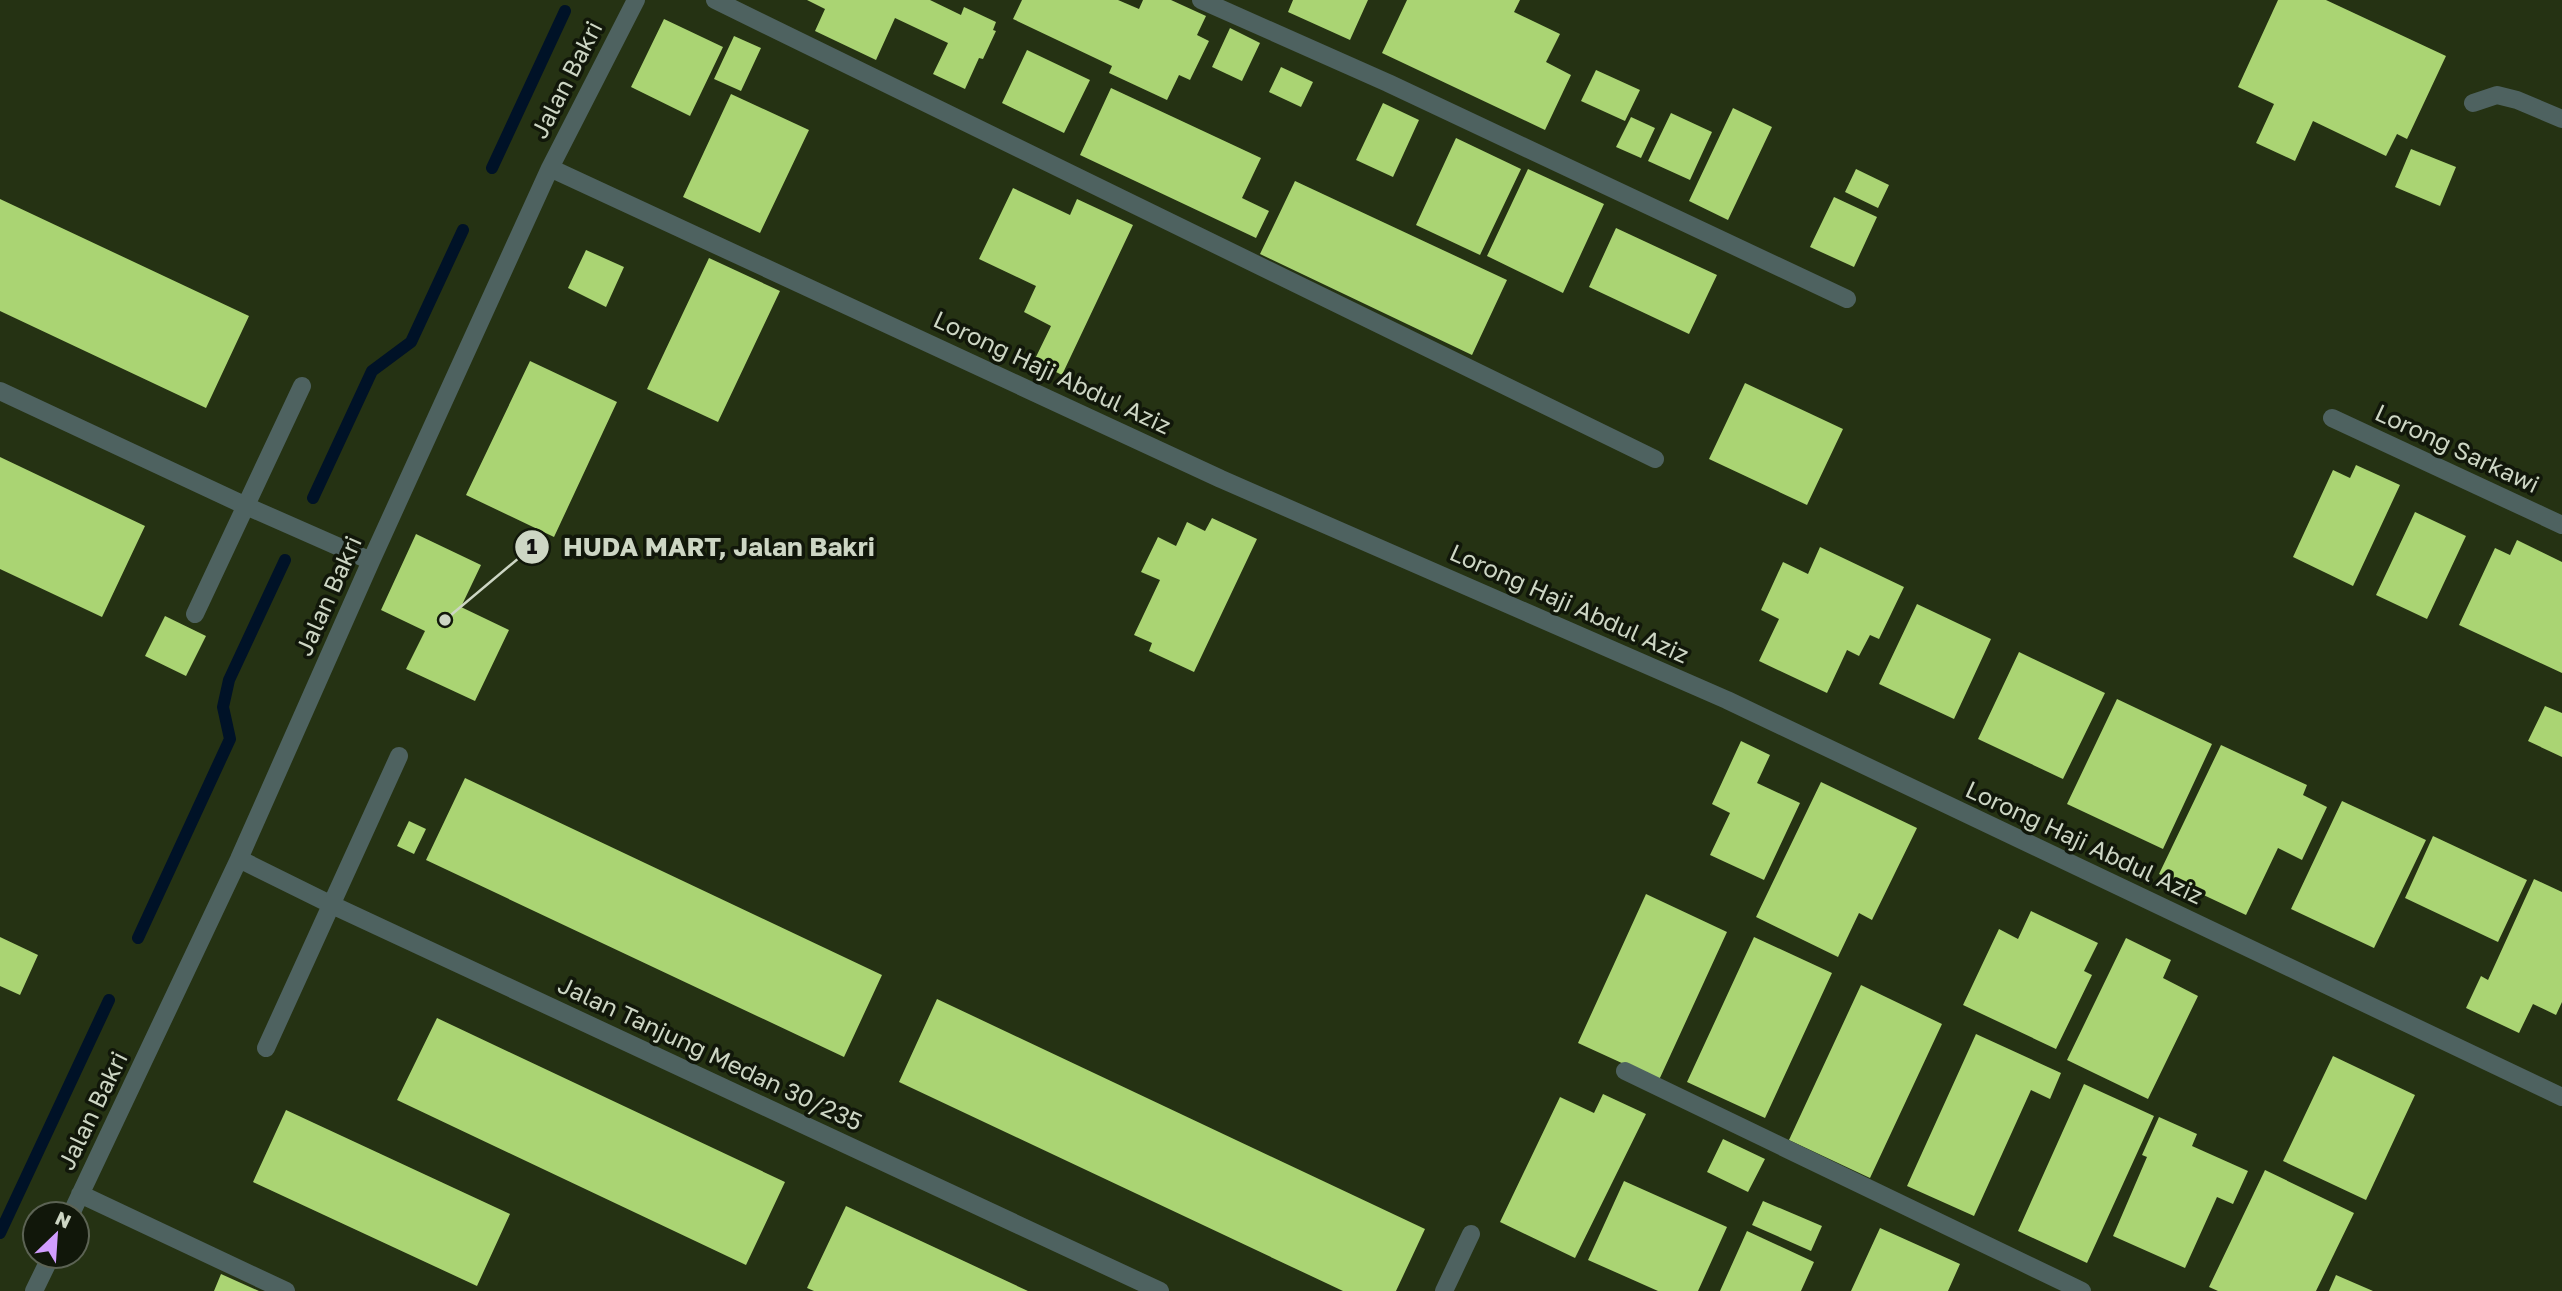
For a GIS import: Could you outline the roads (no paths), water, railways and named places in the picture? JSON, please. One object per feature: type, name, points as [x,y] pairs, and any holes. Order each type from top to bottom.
[{"type":"street","points":[[715,0],[1655,459]]},
{"type":"street","points":[[1201,0],[1388,83],[1847,299]]},
{"type":"street","name":"Jalan Bakri","points":[[77,1200],[239,859],[550,168],[633,1]]},
{"type":"street","points":[[2473,103],[2497,94],[2562,119]]},
{"type":"street","name":"Lorong Haji Abdul Aziz","points":[[550,168],[1221,479],[1727,701],[2562,1097]]},
{"type":"street","points":[[195,614],[302,386]]},
{"type":"street","points":[[0,391],[371,561]]},
{"type":"street","name":"Lorong Sarkawi","points":[[2332,418],[2562,525]]},
{"type":"street","points":[[266,1048],[399,757]]},
{"type":"street","name":"Jalan Tanjung Medan 30/235","points":[[239,859],[1160,1291]]},
{"type":"street","points":[[1625,1071],[2082,1291]]},
{"type":"street","points":[[80,1194],[286,1291]]},
{"type":"street","points":[[1444,1291],[1471,1234]]},
{"type":"street","points":[[34,1291],[44,1270]]},
{"type":"waterway","points":[[492,168],[565,11]]},
{"type":"waterway","points":[[313,498],[372,371],[411,342],[463,230]]},
{"type":"waterway","points":[[138,938],[230,739],[223,707],[229,680],[285,560]]},
{"type":"waterway","points":[[0,1233],[109,1000]]},
{"type":"place","name":"HUDA MART, Jalan Bakri","points":[[445,620]]}]
